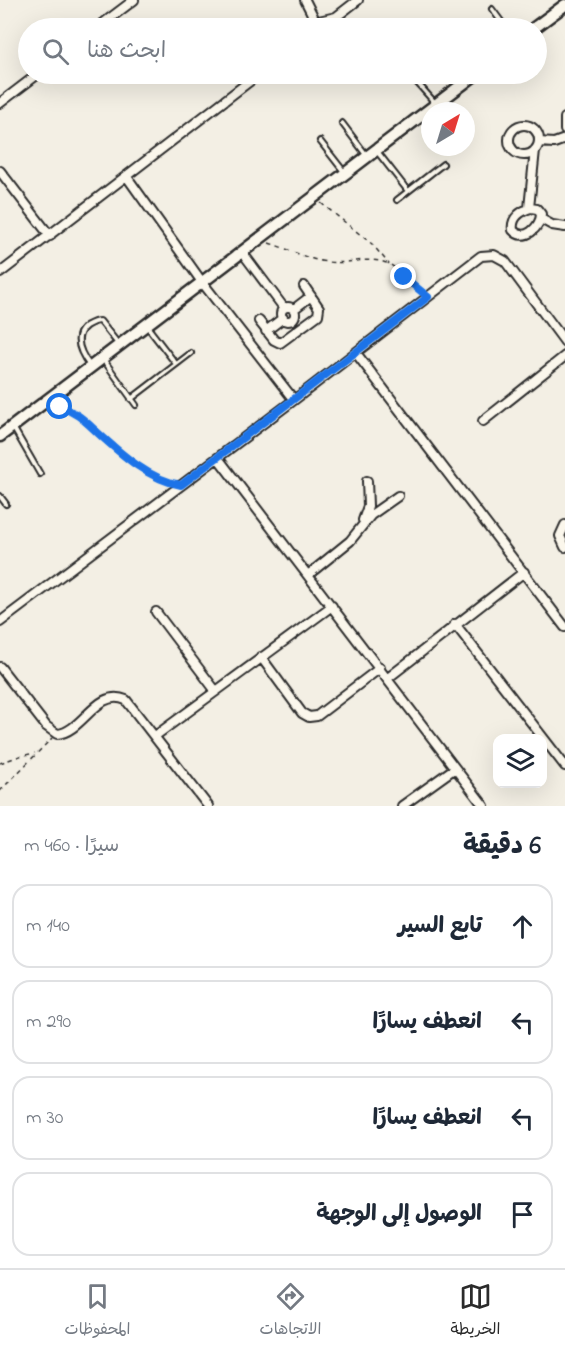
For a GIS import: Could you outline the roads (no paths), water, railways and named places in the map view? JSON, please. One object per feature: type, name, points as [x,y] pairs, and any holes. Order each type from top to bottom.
[{"type":"street","points":[[110,18],[134,0]]},
{"type":"street","points":[[304,0],[311,10],[312,18]]},
{"type":"street","points":[[333,18],[358,0]]},
{"type":"street","points":[[547,18],[565,5]]},
{"type":"street","points":[[0,103],[25,84]]},
{"type":"street","points":[[0,273],[246,84]]},
{"type":"street","points":[[439,102],[463,84]]},
{"type":"street","points":[[0,436],[421,115]]},
{"type":"street","points":[[565,118],[565,130]]},
{"type":"street","points":[[529,208],[535,150],[539,142],[536,132],[529,126],[520,126],[509,135],[509,144],[514,152],[523,156],[535,150]]},
{"type":"street","points":[[539,142],[554,143],[565,139]]},
{"type":"street","points":[[0,171],[50,236]]},
{"type":"street","points":[[127,177],[202,282],[294,400]]},
{"type":"street","points":[[529,208],[537,209],[541,214],[541,219],[537,226],[522,236],[514,232],[513,222],[521,212],[529,208]]},
{"type":"street","points":[[541,219],[552,225],[565,227]]},
{"type":"street","points":[[242,252],[284,308]]},
{"type":"street","points":[[0,622],[481,256],[494,255],[509,266],[565,342]]},
{"type":"street","points":[[259,321],[275,342],[280,343],[300,329],[320,312],[304,286]]},
{"type":"street","points":[[294,309],[311,296]]},
{"type":"street","points":[[284,308],[294,309]]},
{"type":"street","points":[[284,308],[281,314],[288,321],[295,315],[294,309]]},
{"type":"street","points":[[266,331],[283,318]]},
{"type":"street","points":[[292,319],[300,329]]},
{"type":"street","points":[[356,353],[565,627]]},
{"type":"street","points":[[483,421],[565,356]]},
{"type":"street","points":[[218,458],[484,806]]},
{"type":"street","points":[[359,530],[368,508],[367,481]]},
{"type":"street","points":[[308,575],[345,546],[371,515],[398,496]]},
{"type":"street","points":[[565,525],[560,536],[565,547]]},
{"type":"street","points":[[388,678],[524,572]]},
{"type":"street","points":[[155,736],[332,606]]},
{"type":"street","points":[[156,612],[215,690]]},
{"type":"street","points":[[455,624],[565,766]]},
{"type":"street","points":[[261,657],[302,713],[309,717],[320,713],[380,668]]},
{"type":"street","points":[[0,667],[46,726],[57,734],[66,732],[107,699],[116,697],[130,703],[208,806]]},
{"type":"street","points":[[402,806],[455,768]]},
{"type":"lane","points":[[492,9],[499,18]]},
{"type":"lane","points":[[418,84],[434,102]]},
{"type":"lane","points":[[342,123],[408,192]]},
{"type":"lane","points":[[320,141],[345,173]]},
{"type":"lane","points":[[397,200],[444,164]]},
{"type":"lane","points":[[90,367],[78,342],[79,334],[84,328],[95,321],[100,321],[119,345]]},
{"type":"lane","points":[[146,325],[176,364]]},
{"type":"lane","points":[[131,399],[191,353]]},
{"type":"lane","points":[[103,358],[136,405]]},
{"type":"lane","points":[[13,426],[40,474]]},
{"type":"lane","points":[[0,496],[6,504]]}]
